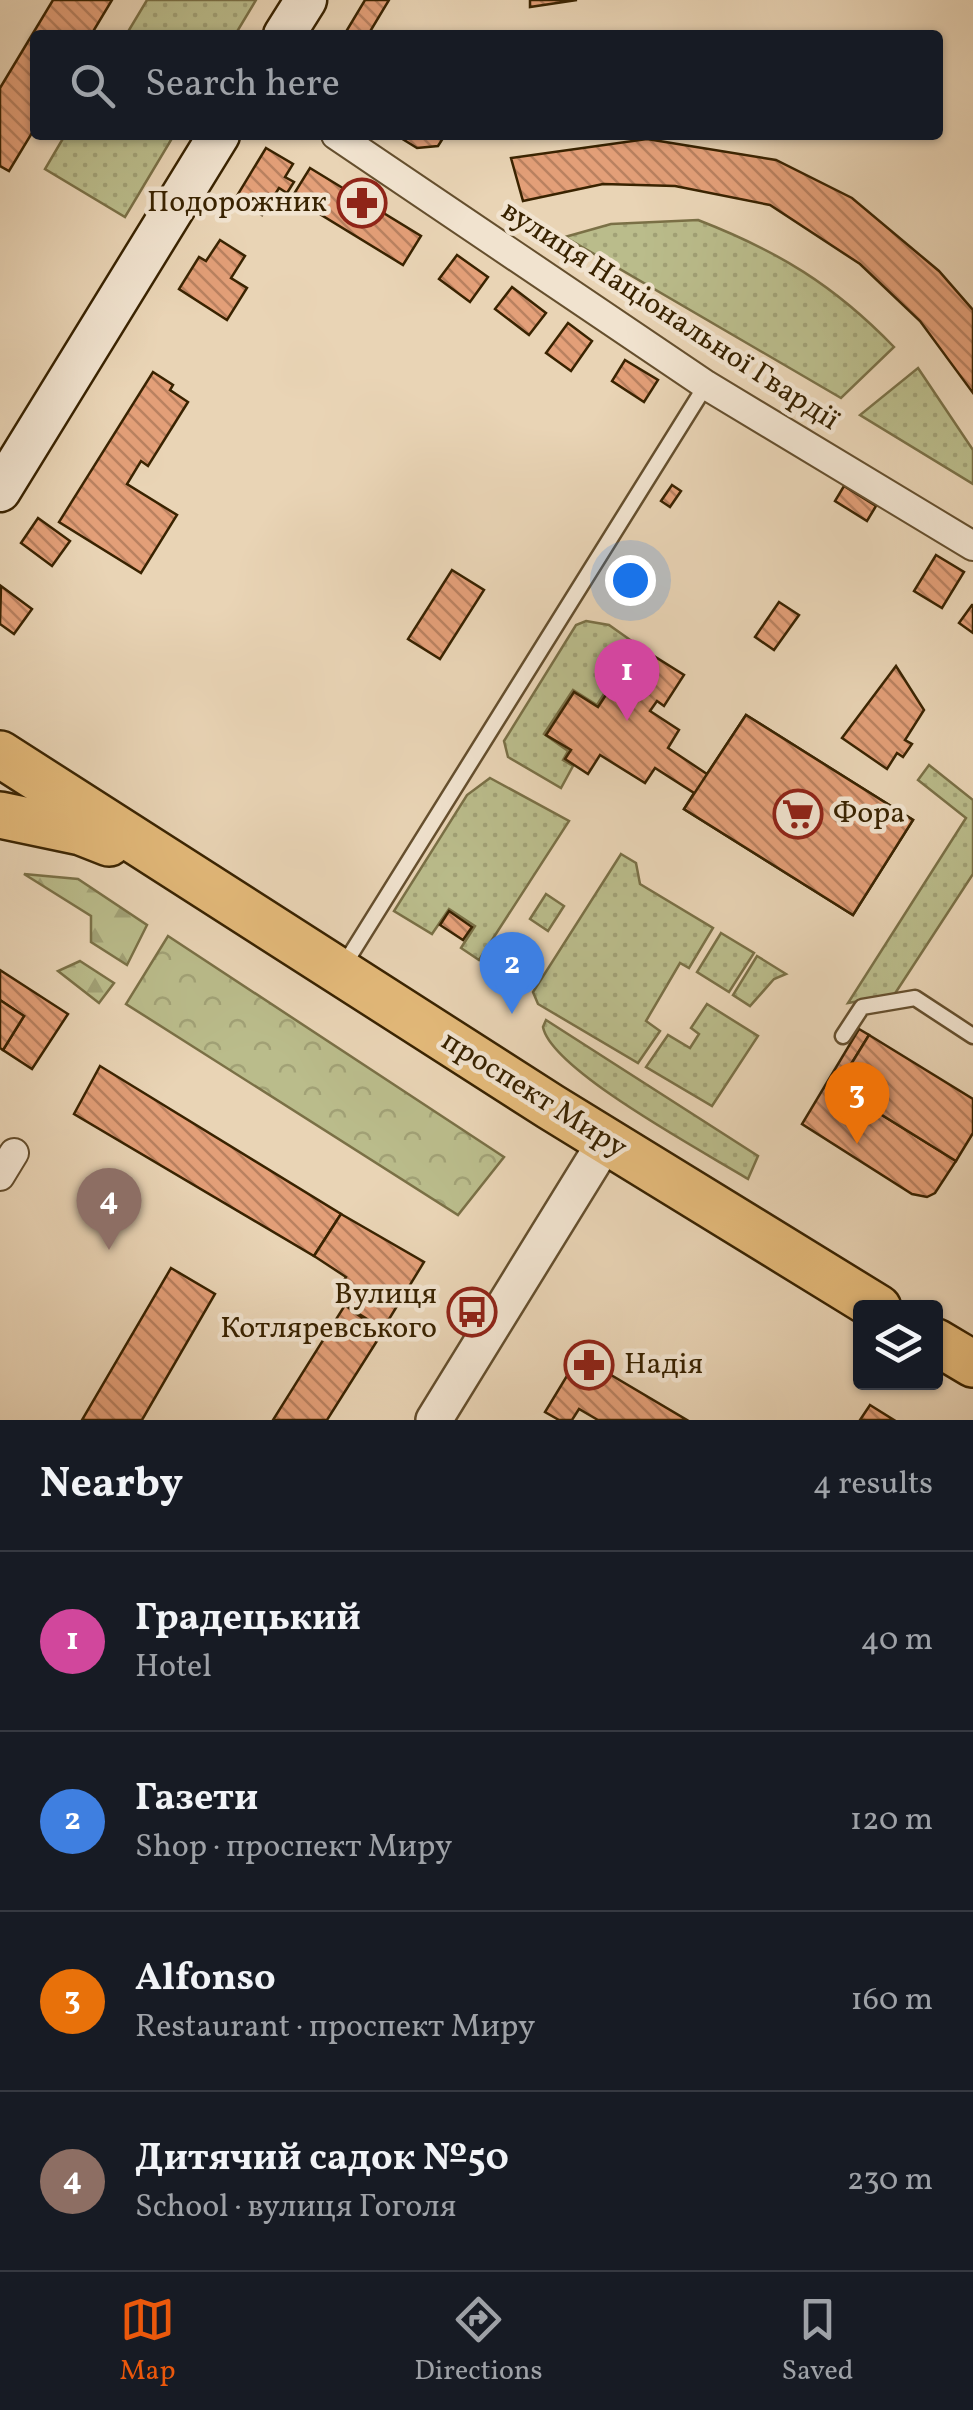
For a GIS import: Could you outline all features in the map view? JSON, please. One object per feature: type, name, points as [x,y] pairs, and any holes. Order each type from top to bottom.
[{"type":"main road","points":[[287,30],[306,0]]},
{"type":"main road","points":[[0,491],[216,140]]},
{"type":"main road","name":"проспект Миру","points":[[0,754],[606,1141],[865,1300]]},
{"type":"main road","name":"проспект Миру","points":[[0,814],[81,832],[192,876]]},
{"type":"main road","points":[[943,1346],[973,1364]]},
{"type":"street","name":"вулиця Національної Гвардії","points":[[343,140],[706,384],[973,546]]},
{"type":"street","points":[[434,1420],[606,1141]]},
{"type":"lane","points":[[340,971],[706,384]]},
{"type":"lane","points":[[843,1036],[862,1008],[915,998],[973,1036]]},
{"type":"green space","points":[[147,0],[256,0],[238,30],[129,30]]},
{"type":"green space","points":[[62,140],[171,140],[125,217],[45,169]]},
{"type":"green space","points":[[698,220],[754,244],[804,272],[849,305],[894,347],[841,398],[565,237],[611,224]]},
{"type":"green space","points":[[918,368],[973,450],[973,484],[860,415]]},
{"type":"green space","points":[[586,621],[609,625],[636,644],[597,705],[573,690],[544,734],[568,751],[563,760],[573,766],[561,788],[508,757],[504,741],[576,625]]},
{"type":"green space","points":[[929,765],[973,800],[973,874],[894,995],[848,1003],[966,818],[918,780]]},
{"type":"green space","points":[[490,778],[569,821],[479,960],[461,948],[475,926],[449,909],[432,934],[394,911],[467,795]]},
{"type":"green space","points":[[621,854],[636,863],[640,884],[713,928],[689,968],[680,963],[646,1021],[660,1031],[638,1063],[538,1004],[533,992]]},
{"type":"green space","points":[[24,874],[78,879],[147,925],[127,965],[91,942],[91,916]]},
{"type":"green space","points":[[546,894],[564,906],[548,931],[530,919]]},
{"type":"green space","points":[[721,933],[754,953],[729,992],[697,972]]},
{"type":"green space","points":[[168,936],[504,1157],[458,1215],[126,1004]]},
{"type":"green space","points":[[513,943],[532,955],[517,979],[498,967]]},
{"type":"green space","points":[[757,956],[786,974],[774,979],[750,1006],[733,995]]},
{"type":"green space","points":[[80,961],[114,983],[99,1003],[58,971]]},
{"type":"green space","points":[[707,1004],[758,1036],[712,1106],[646,1067],[668,1035],[690,1048],[699,1034],[691,1028]]},
{"type":"green space","points":[[546,1020],[758,1156],[748,1179],[633,1109],[572,1065],[552,1045],[543,1027]]},
{"type":"building","points":[[53,0],[112,0],[94,30],[35,30]]},
{"type":"building","points":[[365,0],[389,0],[371,30],[347,30]]},
{"type":"building","points":[[530,0],[577,0],[530,7]]},
{"type":"building","points":[[30,38],[30,136],[9,171],[0,166],[0,88]]},
{"type":"building","points":[[404,140],[442,140],[438,146],[417,148]]},
{"type":"building","points":[[653,140],[776,160],[852,198],[939,271],[973,310],[973,393],[920,321],[860,264],[770,205],[675,186],[603,184],[523,201],[511,158]]},
{"type":"building","points":[[266,148],[293,164],[285,177],[294,182],[287,193],[279,188],[262,215],[235,199]]},
{"type":"building","points":[[310,168],[421,236],[403,265],[292,197]]},
{"type":"building","points":[[220,240],[245,256],[231,278],[247,288],[227,320],[179,289],[199,257],[206,261]]},
{"type":"building","points":[[457,255],[488,277],[470,302],[439,279]]},
{"type":"building","points":[[512,287],[546,313],[529,335],[495,309]]},
{"type":"building","points":[[568,323],[592,341],[571,371],[546,353]]},
{"type":"building","points":[[625,360],[658,380],[644,402],[612,381]]},
{"type":"building","points":[[153,372],[173,385],[170,390],[188,402],[148,466],[141,461],[127,484],[177,515],[141,573],[59,522]]},
{"type":"building","points":[[672,485],[681,491],[670,507],[661,501]]},
{"type":"building","points":[[844,486],[876,506],[867,521],[835,501]]},
{"type":"building","points":[[38,518],[70,541],[52,566],[21,543]]},
{"type":"building","points":[[936,555],[964,572],[942,608],[914,591]]},
{"type":"building","points":[[452,570],[484,590],[440,659],[408,639]]},
{"type":"building","points":[[1,586],[32,609],[14,634],[0,624]]},
{"type":"building","points":[[779,602],[799,615],[774,650],[755,637]]},
{"type":"building","points":[[973,605],[973,633],[959,623]]},
{"type":"building","name":"Фора","points":[[638,646],[684,675],[664,706],[657,701],[650,711],[679,730],[668,748],[707,774],[746,715],[913,820],[853,915],[684,809],[694,793],[655,768],[645,783],[600,755],[588,774],[565,759],[571,750],[546,735],[574,692],[598,707]]},
{"type":"building","points":[[896,666],[924,710],[905,740],[912,744],[903,757],[897,753],[887,769],[842,738]]},
{"type":"building","name":"Фора","points":[[746,715],[913,820],[853,915],[684,809]]},
{"type":"building","points":[[449,911],[472,927],[463,940],[440,925]]},
{"type":"building","points":[[0,970],[68,1014],[32,1069],[3,1050],[24,1016],[0,1000]]},
{"type":"building","points":[[0,1000],[24,1016],[3,1050],[0,1048]]},
{"type":"building","points":[[859,1029],[869,1035],[837,1087],[956,1161],[935,1193],[927,1197],[912,1194],[802,1124]]},
{"type":"building","points":[[869,1035],[973,1099],[973,1133],[956,1161],[837,1087]]},
{"type":"building","points":[[100,1066],[341,1214],[314,1256],[74,1114]]},
{"type":"building","points":[[341,1214],[424,1262],[383,1329],[345,1305],[336,1293],[346,1277],[314,1256]]},
{"type":"building","points":[[171,1268],[215,1294],[142,1420],[82,1420]]},
{"type":"building","points":[[345,1305],[382,1333],[327,1420],[273,1420]]},
{"type":"building","points":[[579,1356],[687,1420],[598,1420],[579,1409],[572,1420],[559,1420],[545,1412]]},
{"type":"building","points":[[870,1405],[894,1420],[860,1420]]},
{"type":"place","name":"Подорожник","points":[[362,203]]},
{"type":"place","name":"Градецький","points":[[627,721]]},
{"type":"place","name":"Фора","points":[[798,814]]},
{"type":"place","name":"Газети","points":[[512,1014]]},
{"type":"place","name":"Alfonso","points":[[857,1144]]},
{"type":"place","name":"Дитячий садок №50","points":[[109,1250]]},
{"type":"place","name":"Вулиця Котляревського","points":[[472,1312]]},
{"type":"place","name":"Надія","points":[[589,1365]]}]
